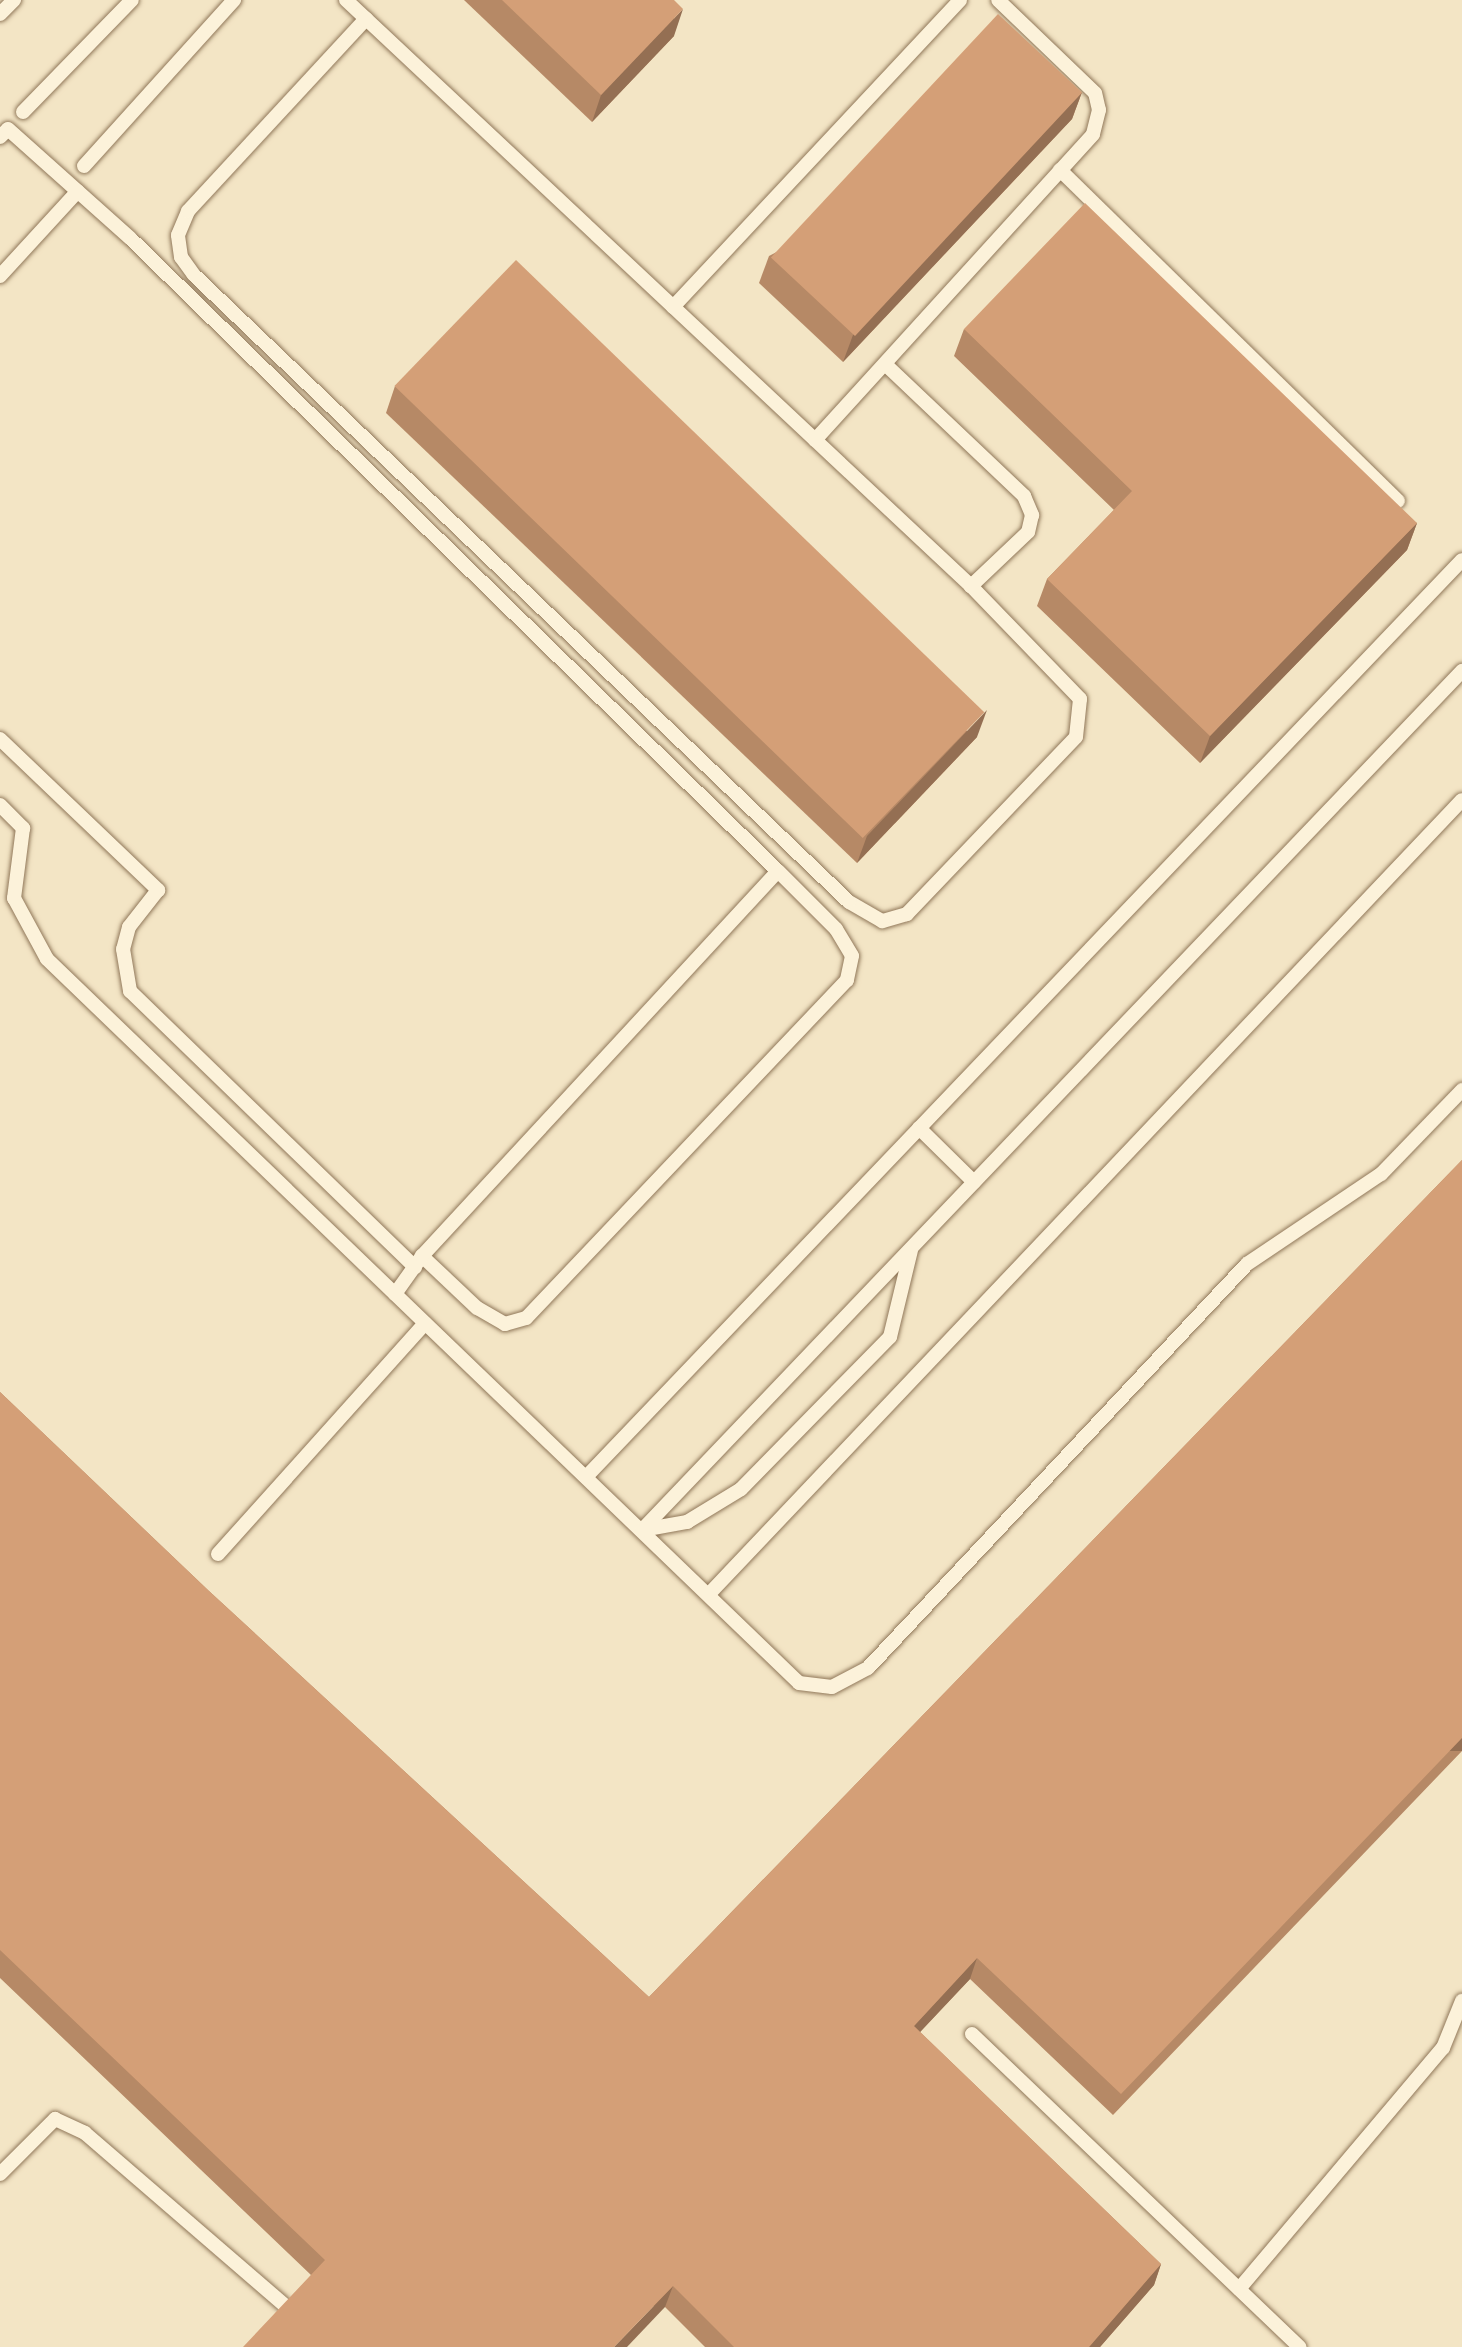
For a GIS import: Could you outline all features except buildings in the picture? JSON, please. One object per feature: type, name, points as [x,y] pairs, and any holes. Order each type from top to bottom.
[{"type":"lane","points":[[0,14],[14,0]]},
{"type":"lane","points":[[23,112],[132,0]]},
{"type":"lane","points":[[84,166],[234,0]]},
{"type":"lane","points":[[346,0],[971,586],[1080,699],[1076,737],[907,914],[882,921],[849,902],[194,275],[181,257],[178,235],[188,211],[366,19]]},
{"type":"lane","points":[[673,307],[960,0]]},
{"type":"lane","points":[[815,440],[1093,134],[1099,110],[1096,93],[998,0]]},
{"type":"lane","points":[[0,137],[8,129],[78,191],[778,871],[836,929],[852,956],[847,980],[527,1318],[505,1324],[477,1308],[419,1262],[130,991],[123,949],[129,927],[158,890],[0,739]]},
{"type":"lane","points":[[1060,170],[1398,501]]},
{"type":"lane","points":[[0,276],[78,191]]},
{"type":"lane","points":[[885,364],[1024,496],[1032,515],[1028,532],[971,586]]},
{"type":"lane","points":[[586,1477],[1462,559]]},
{"type":"lane","points":[[642,1530],[1462,671]]},
{"type":"lane","points":[[709,1594],[1462,800]]},
{"type":"lane","points":[[0,805],[23,828],[14,898],[47,959],[709,1594],[799,1684],[832,1687],[868,1668],[1247,1265],[1381,1174],[1462,1090]]},
{"type":"lane","points":[[395,1294],[419,1262],[778,871]]},
{"type":"lane","points":[[919,1128],[974,1182]]},
{"type":"lane","points":[[642,1530],[687,1522],[741,1489],[890,1337],[912,1247]]},
{"type":"lane","points":[[218,1554],[425,1323]]},
{"type":"lane","points":[[1239,2289],[1443,2048],[1462,2001]]},
{"type":"lane","points":[[972,2034],[1299,2347]]},
{"type":"lane","points":[[0,2174],[55,2119],[85,2133],[284,2305]]}]
